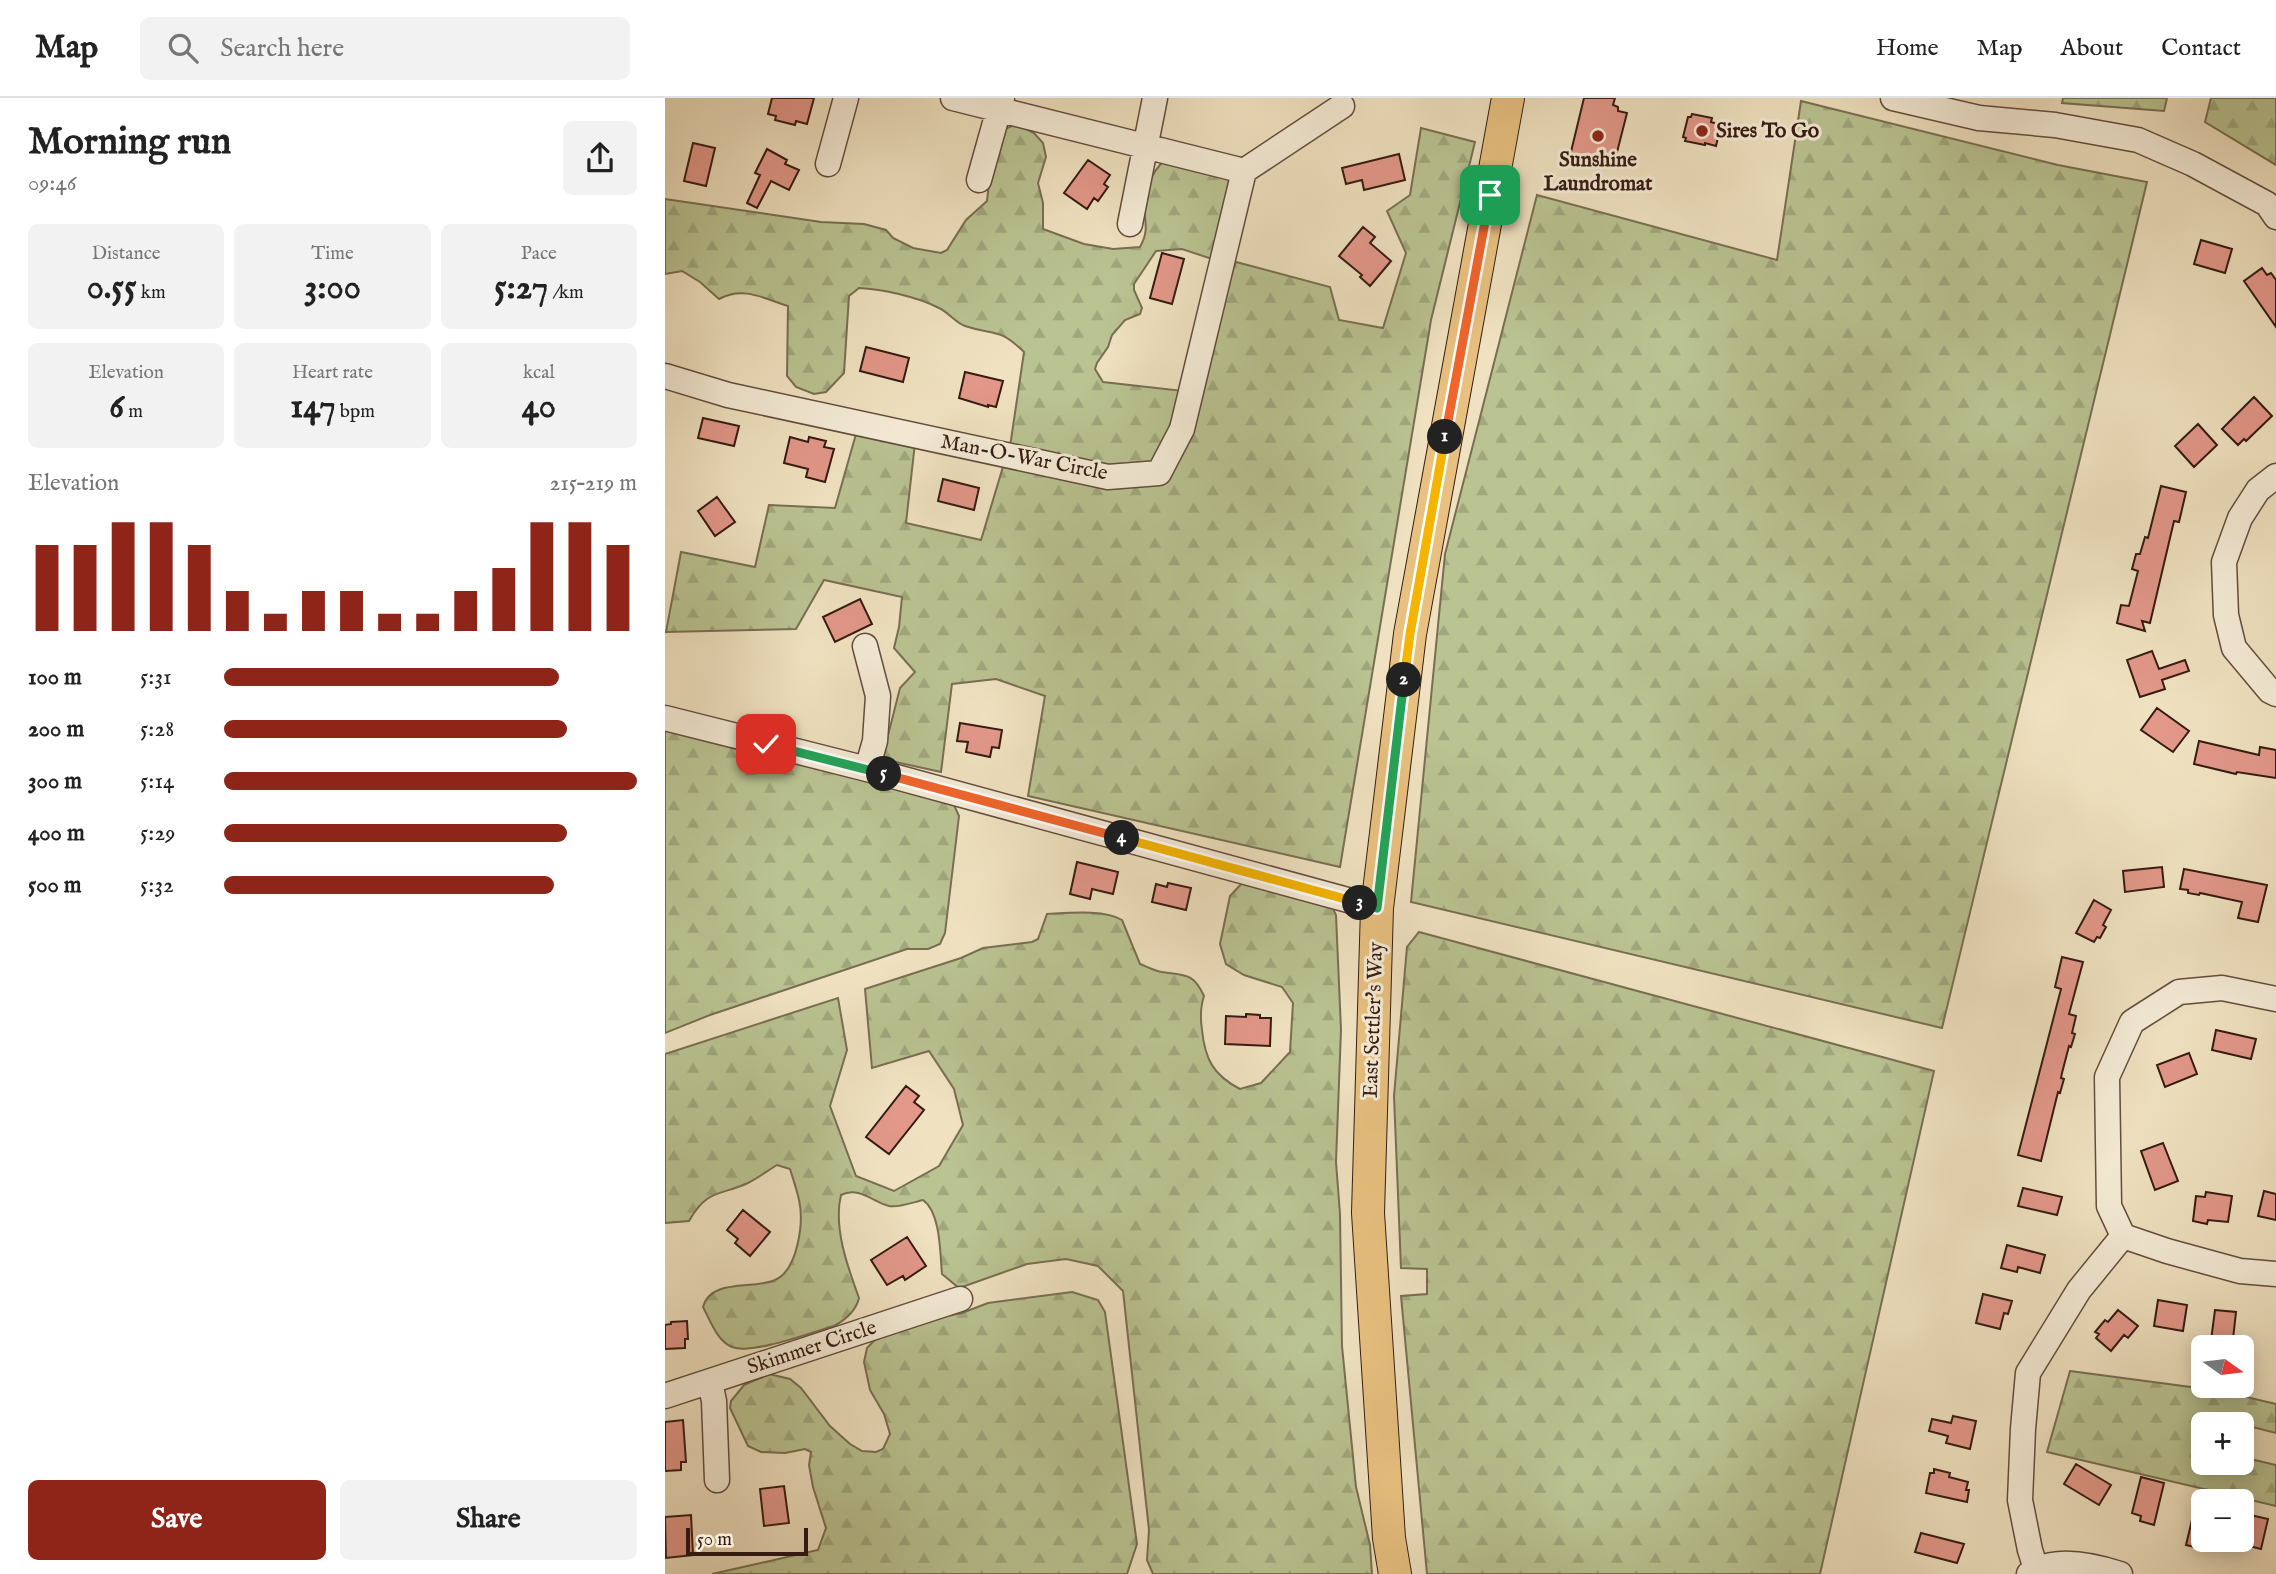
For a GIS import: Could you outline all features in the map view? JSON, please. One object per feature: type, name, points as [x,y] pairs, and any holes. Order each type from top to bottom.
[{"type":"main road","name":"East Settler's Way","points":[[1395,1574],[1389,1538],[1368,1213],[1377,908],[1410,634],[1509,98]]},
{"type":"street","points":[[828,164],[846,98]]},
{"type":"street","points":[[953,98],[1000,103],[1146,147],[1244,171],[1342,106]]},
{"type":"street","points":[[1130,225],[1155,98]]},
{"type":"street","points":[[1893,98],[1953,105],[1979,118],[2055,125],[2138,140],[2193,164],[2267,204],[2276,217]]},
{"type":"street","points":[[979,180],[1000,103]]},
{"type":"street","name":"Man-O-War Circle","points":[[665,376],[728,396],[1108,477],[1159,473],[1182,429],[1244,171]]},
{"type":"street","points":[[2276,476],[2258,490],[2239,518],[2224,562],[2226,615],[2234,648],[2270,691],[2276,694]]},
{"type":"street","points":[[866,646],[878,696],[875,741],[867,769]]},
{"type":"street","points":[[665,718],[867,769],[1377,908]]},
{"type":"street","points":[[2276,999],[2222,988],[2179,992],[2132,1022],[2107,1077],[2109,1206],[2123,1236],[2240,1272],[2276,1274]]},
{"type":"street","points":[[2120,1574],[2087,1565],[2061,1564],[2032,1571],[2021,1500],[2028,1373],[2079,1290],[2123,1236]]},
{"type":"street","name":"Skimmer Circle","points":[[665,1396],[960,1299]]},
{"type":"street","points":[[710,1382],[714,1401],[717,1480]]},
{"type":"green space","points":[[2063,98],[2167,98],[2164,111],[2062,103]]},
{"type":"green space","points":[[2211,98],[2276,98],[2276,165],[2205,122]]},
{"type":"green space","points":[[1801,101],[2058,165],[2147,182],[1942,1028],[1411,902],[1445,554],[1537,195],[1777,260]]},
{"type":"green space","points":[[1016,124],[1034,133],[1043,143],[1046,157],[1038,183],[1043,203],[1043,229],[1084,244],[1113,249],[1140,247],[1146,230],[1146,191],[1165,159],[1223,173],[1231,184],[1212,259],[1182,249],[1156,251],[1134,284],[1142,308],[1140,314],[1125,320],[1112,335],[1095,369],[1103,382],[1183,391],[1236,262],[1330,287],[1339,320],[1383,328],[1406,253],[1387,211],[1410,195],[1421,128],[1475,142],[1431,320],[1340,867],[1028,796],[1045,696],[996,679],[952,684],[941,772],[882,759],[900,688],[915,672],[894,648],[902,597],[824,580],[796,629],[666,632],[681,552],[755,567],[769,505],[835,508],[858,427],[915,443],[906,523],[981,540],[1011,440],[1024,352],[1002,335],[965,326],[921,300],[859,288],[849,296],[844,373],[826,392],[814,394],[796,387],[787,376],[788,306],[745,293],[719,299],[682,271],[665,274],[665,199],[821,222],[864,224],[886,230],[893,238],[913,248],[941,253],[947,250],[966,220],[987,201],[990,173],[1003,130]]},
{"type":"green space","points":[[665,730],[953,803],[959,816],[945,933],[940,944],[928,949],[907,949],[710,1015],[665,1033]]},
{"type":"green space","points":[[1244,881],[1323,903],[1333,909],[1336,915],[1341,1030],[1336,1162],[1340,1214],[1342,1346],[1356,1487],[1370,1545],[1372,1574],[1153,1574],[1147,1560],[1149,1530],[1123,1291],[1098,1266],[1066,1259],[1027,1264],[959,1288],[942,1274],[936,1224],[929,1206],[923,1200],[902,1206],[889,1206],[860,1193],[848,1193],[841,1195],[839,1220],[843,1247],[859,1298],[853,1311],[834,1326],[767,1345],[741,1349],[722,1340],[703,1307],[707,1298],[723,1288],[775,1280],[783,1275],[789,1266],[794,1256],[801,1220],[799,1200],[790,1169],[777,1165],[748,1183],[708,1198],[689,1221],[665,1223],[665,1054],[838,998],[847,1050],[830,1106],[856,1176],[894,1191],[939,1166],[963,1125],[954,1089],[929,1051],[872,1068],[865,989],[961,958],[983,948],[1032,942],[1038,939],[1047,914],[1096,913],[1122,920],[1140,964],[1187,976],[1200,988],[1204,996],[1201,1013],[1203,1040],[1208,1058],[1217,1072],[1240,1089],[1261,1083],[1290,1052],[1293,1003],[1282,987],[1244,975],[1226,964],[1220,944],[1230,896]]},
{"type":"green space","points":[[1419,932],[1934,1071],[1820,1574],[1427,1574],[1401,1296],[1427,1294],[1427,1269],[1401,1268],[1394,1096],[1407,947]]},
{"type":"green space","points":[[1072,1292],[1098,1300],[1105,1312],[1137,1544],[1127,1574],[712,1574],[818,1550],[826,1528],[813,1487],[809,1465],[811,1452],[805,1449],[785,1453],[761,1452],[748,1446],[730,1408],[731,1401],[744,1385],[769,1374],[790,1379],[801,1388],[830,1426],[850,1444],[862,1451],[876,1452],[883,1449],[890,1434],[884,1414],[870,1390],[864,1362],[867,1348],[886,1328],[962,1313],[988,1303]]},
{"type":"green space","points":[[2070,1371],[2191,1387],[2191,1398],[2251,1398],[2276,1404],[2276,1433],[2254,1427],[2254,1412],[2191,1412],[2191,1475],[2254,1475],[2254,1460],[2276,1465],[2276,1506],[2254,1501],[2254,1489],[2204,1489],[2047,1452]]},
{"type":"building","points":[[772,98],[814,98],[807,124],[796,121],[795,125],[775,120],[776,116],[768,114]]},
{"type":"building","name":"Sunshine Laundromat","points":[[1584,98],[1615,98],[1613,105],[1618,107],[1618,111],[1627,113],[1613,168],[1569,160]]},
{"type":"building","name":"Sires To Go","points":[[1692,114],[1712,118],[1711,122],[1721,125],[1716,146],[1685,141],[1686,138],[1683,137],[1688,117]]},
{"type":"building","points":[[693,143],[715,148],[706,186],[684,181]]},
{"type":"building","points":[[767,149],[787,160],[785,164],[799,170],[789,190],[771,181],[757,208],[747,203],[760,175],[755,173]]},
{"type":"building","points":[[1399,154],[1405,180],[1364,190],[1362,180],[1346,184],[1342,168]]},
{"type":"building","points":[[1088,160],[1110,175],[1104,184],[1108,187],[1098,201],[1094,198],[1087,209],[1064,193]]},
{"type":"building","points":[[1363,227],[1375,237],[1370,243],[1391,261],[1370,286],[1360,277],[1362,275],[1339,256]]},
{"type":"building","points":[[2201,240],[2232,249],[2225,273],[2194,264]]},
{"type":"building","points":[[1162,253],[1184,259],[1172,304],[1150,298]]},
{"type":"building","points":[[2262,268],[2276,280],[2276,327],[2244,281]]},
{"type":"building","points":[[866,347],[909,358],[903,382],[860,371]]},
{"type":"building","points":[[965,372],[1003,381],[996,407],[959,398]]},
{"type":"building","points":[[2254,397],[2272,416],[2246,441],[2244,439],[2238,445],[2222,429]]},
{"type":"building","points":[[703,418],[739,426],[734,446],[698,438]]},
{"type":"building","points":[[2198,424],[2217,445],[2194,467],[2175,446]]},
{"type":"building","points":[[790,437],[808,442],[809,437],[826,441],[824,447],[834,449],[825,482],[806,477],[808,469],[784,463]]},
{"type":"building","points":[[943,479],[979,488],[974,510],[938,501]]},
{"type":"building","points":[[2161,486],[2186,492],[2179,522],[2174,521],[2150,623],[2142,621],[2145,631],[2117,623],[2121,605],[2129,606],[2138,571],[2132,569],[2136,554],[2140,554],[2145,537],[2148,538]]},
{"type":"building","points":[[717,497],[735,522],[715,536],[698,511]]},
{"type":"building","points":[[860,599],[872,624],[835,642],[823,617]]},
{"type":"building","points":[[2152,651],[2159,669],[2185,660],[2189,671],[2162,680],[2165,689],[2140,697],[2127,660]]},
{"type":"building","points":[[2157,708],[2189,731],[2173,752],[2141,730]]},
{"type":"building","points":[[960,723],[1002,730],[999,748],[992,747],[990,757],[966,752],[968,742],[957,741]]},
{"type":"building","points":[[2199,741],[2259,755],[2260,747],[2276,750],[2276,778],[2236,774],[2194,764]]},
{"type":"building","points":[[1077,862],[1118,872],[1113,894],[1092,889],[1090,899],[1070,894]]},
{"type":"building","points":[[2162,867],[2164,887],[2125,892],[2123,871]]},
{"type":"building","points":[[2184,869],[2267,885],[2258,922],[2238,918],[2242,902],[2188,893],[2188,890],[2180,889]]},
{"type":"building","points":[[1168,883],[1191,888],[1186,910],[1152,902],[1156,884],[1167,887]]},
{"type":"building","points":[[2094,900],[2111,910],[2103,925],[2106,927],[2100,938],[2097,937],[2094,942],[2076,933]]},
{"type":"building","points":[[2062,957],[2083,962],[2069,1014],[2076,1016],[2072,1033],[2075,1034],[2071,1047],[2069,1046],[2061,1078],[2064,1079],[2060,1093],[2058,1092],[2041,1161],[2018,1155],[2061,989],[2055,987]]},
{"type":"building","points":[[1246,1014],[1271,1018],[1270,1046],[1225,1044],[1226,1016],[1246,1017]]},
{"type":"building","points":[[2216,1030],[2256,1039],[2251,1059],[2212,1050]]},
{"type":"building","points":[[2189,1053],[2197,1074],[2165,1087],[2157,1065]]},
{"type":"building","points":[[906,1086],[919,1096],[914,1102],[924,1110],[889,1154],[866,1137]]},
{"type":"building","points":[[2163,1143],[2178,1181],[2155,1190],[2141,1151]]},
{"type":"building","points":[[2023,1188],[2062,1197],[2057,1215],[2018,1206]]},
{"type":"building","points":[[2264,1191],[2276,1194],[2276,1220],[2258,1216]]},
{"type":"building","points":[[2206,1192],[2232,1196],[2228,1222],[2208,1220],[2207,1224],[2193,1221],[2196,1196],[2205,1197]]},
{"type":"building","points":[[743,1210],[770,1232],[750,1256],[735,1243],[738,1239],[727,1230]]},
{"type":"building","points":[[907,1237],[926,1266],[905,1280],[903,1276],[887,1285],[871,1260]]},
{"type":"building","points":[[2007,1245],[2045,1255],[2040,1273],[2018,1267],[2017,1272],[2001,1268]]},
{"type":"building","points":[[1983,1294],[2012,1301],[2008,1314],[2004,1313],[2000,1329],[1976,1323]]},
{"type":"building","points":[[2158,1300],[2187,1305],[2183,1331],[2154,1326]]},
{"type":"building","points":[[2118,1310],[2138,1326],[2128,1338],[2124,1335],[2111,1351],[2096,1338],[2099,1334],[2095,1332]]},
{"type":"building","points":[[2215,1310],[2236,1312],[2233,1335],[2212,1335]]},
{"type":"building","points":[[687,1321],[688,1339],[685,1339],[685,1348],[665,1349],[665,1325]]},
{"type":"building","points":[[1953,1416],[1976,1421],[1970,1449],[1946,1443],[1948,1436],[1929,1431],[1932,1419],[1951,1423]]},
{"type":"building","points":[[683,1420],[686,1462],[681,1462],[681,1470],[665,1471],[665,1422]]},
{"type":"building","points":[[2076,1464],[2111,1485],[2099,1505],[2064,1484]]},
{"type":"building","points":[[1934,1469],[1950,1473],[1949,1477],[1968,1482],[1967,1502],[1926,1493],[1930,1473],[1934,1473]]},
{"type":"building","points":[[2141,1477],[2164,1483],[2154,1525],[2140,1521],[2141,1516],[2132,1513]]},
{"type":"building","points":[[784,1486],[789,1523],[764,1526],[760,1489]]},
{"type":"building","points":[[691,1515],[693,1555],[666,1558],[665,1517]]},
{"type":"building","points":[[2254,1516],[2268,1519],[2261,1549],[2254,1547]]},
{"type":"building","points":[[2191,1524],[2191,1546],[2186,1545]]},
{"type":"building","points":[[1921,1533],[1964,1544],[1957,1563],[1915,1552]]},
{"type":"place","name":"Sires To Go","points":[[1702,131]]},
{"type":"place","name":"Sunshine Laundromat","points":[[1598,136]]},
{"type":"route","points":[[766,744],[1377,908],[1410,634],[1490,195]]}]
